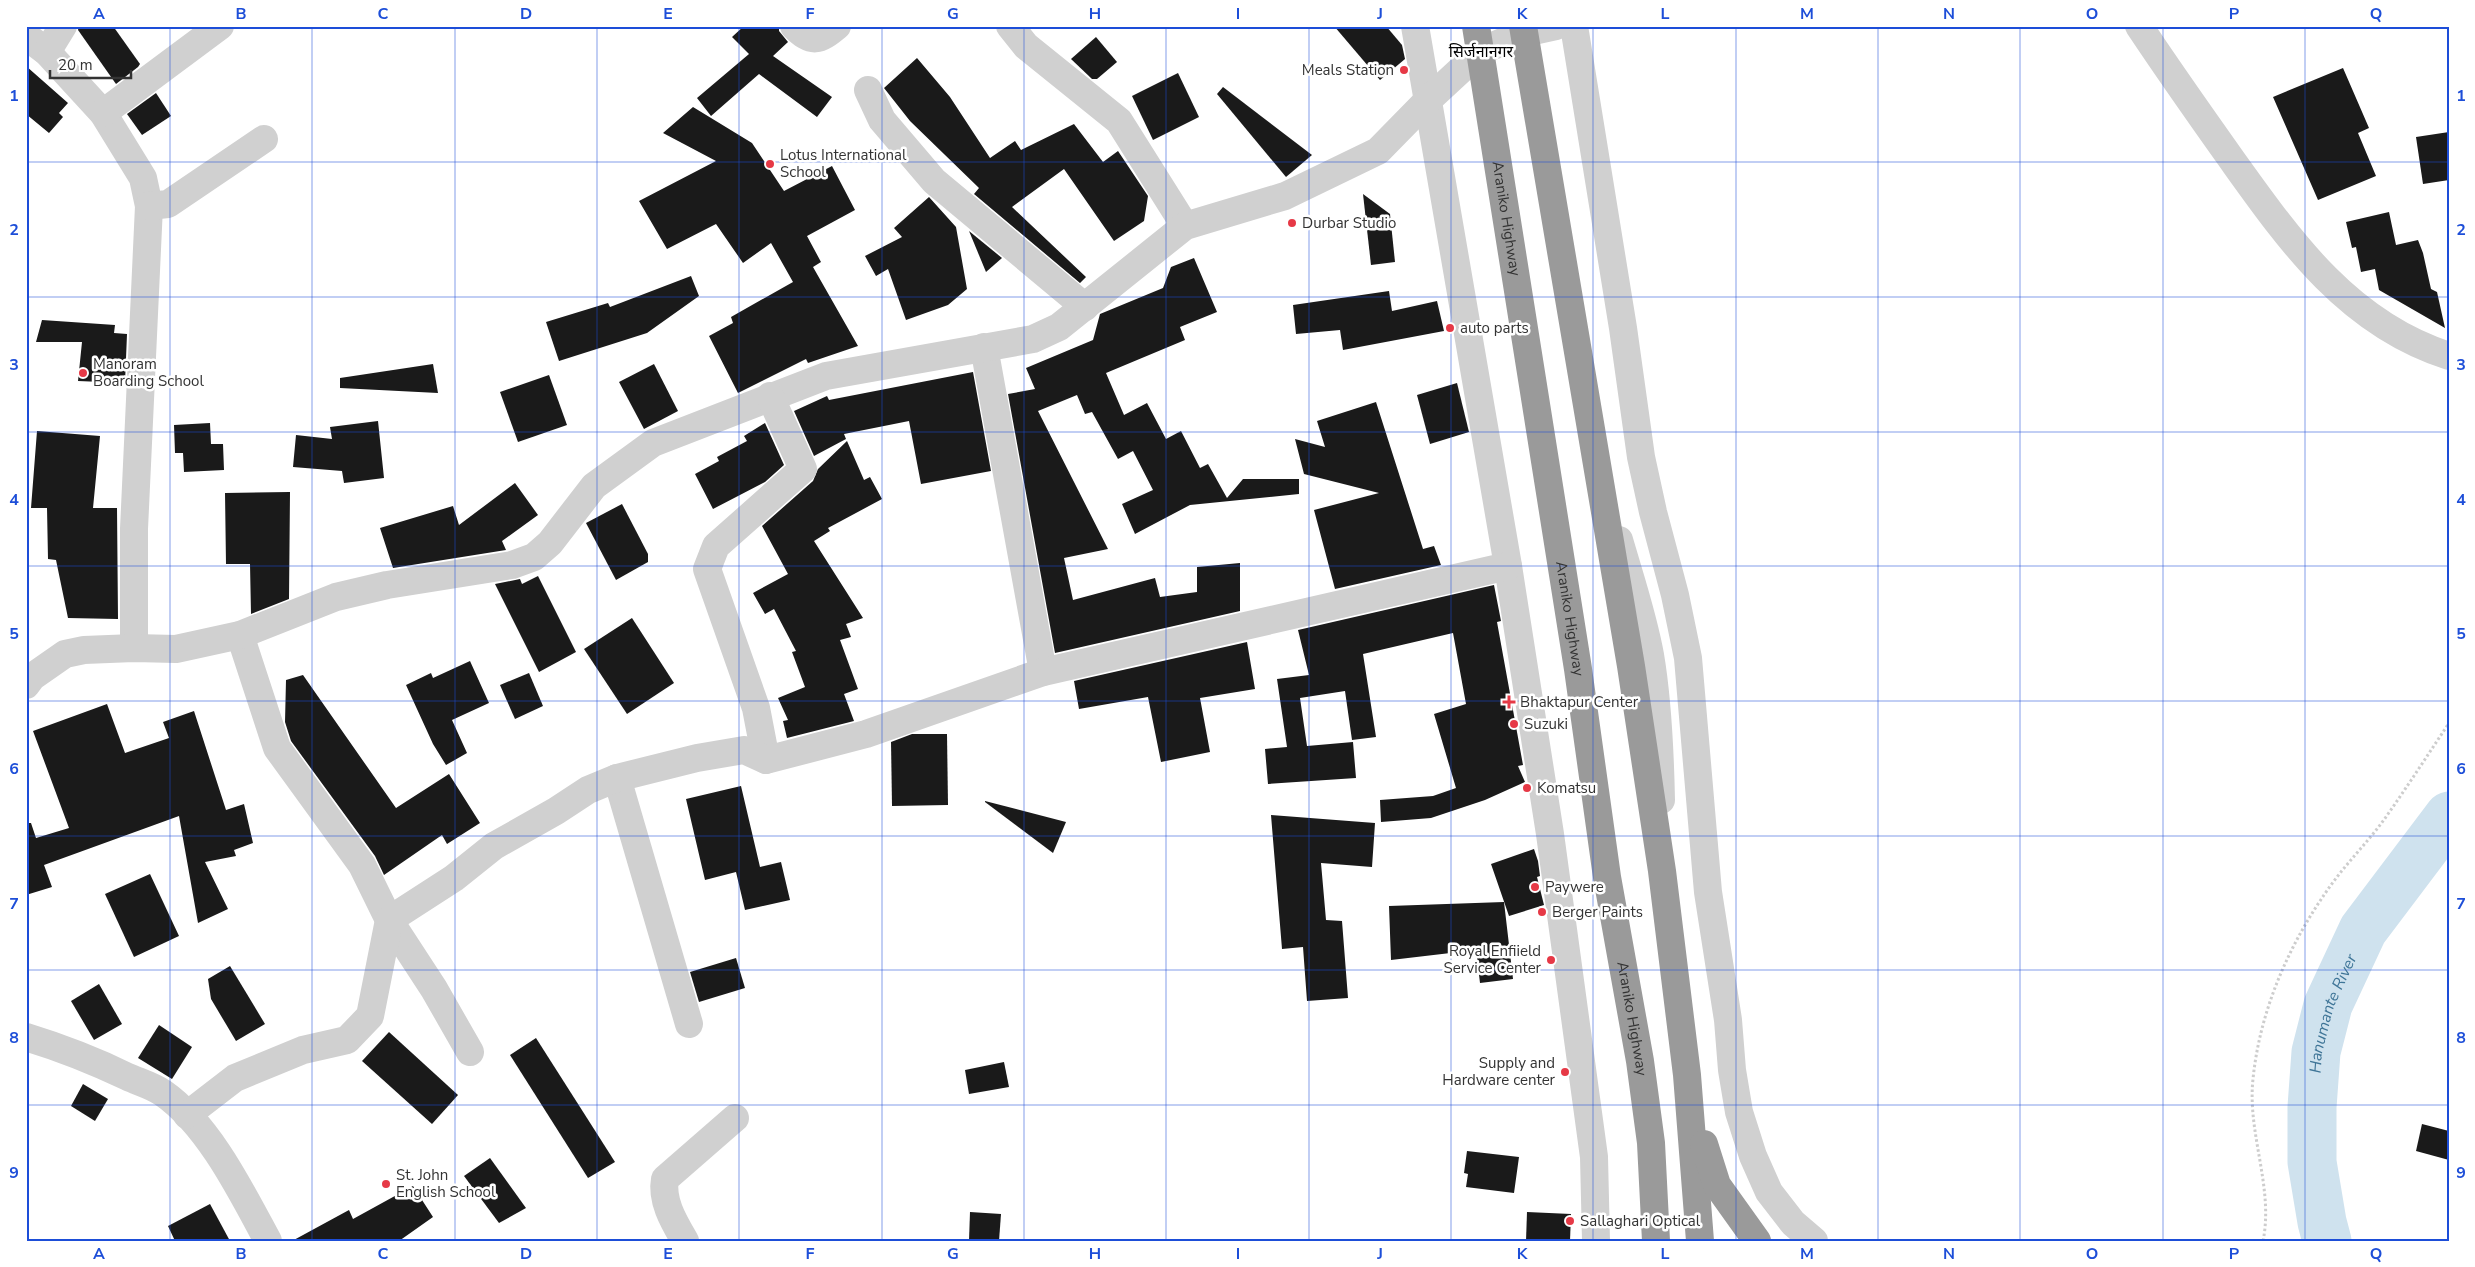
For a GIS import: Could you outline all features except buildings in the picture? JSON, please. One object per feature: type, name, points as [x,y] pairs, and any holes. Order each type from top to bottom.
[{"type":"highway","points":[[1524,30],[1597,472],[1632,666],[1662,871],[1687,1075],[1700,1241]]},
{"type":"highway","name":"Araniko Highway","points":[[1479,39],[1578,669],[1607,877],[1640,1061],[1651,1143],[1656,1241]]},
{"type":"highway","points":[[1687,1075],[1705,1148],[1717,1185],[1757,1241]]},
{"type":"street","points":[[63,26],[37,44],[103,113],[143,178],[149,206],[134,529],[134,648]]},
{"type":"street","points":[[103,113],[220,26]]},
{"type":"street","points":[[794,26],[814,40],[822,38],[837,26]]},
{"type":"street","points":[[1010,26],[1026,46],[1119,121],[1185,226]]},
{"type":"street","points":[[1415,26],[1508,566],[1550,834],[1594,1157],[1596,1241]]},
{"type":"street","points":[[26,685],[32,677],[65,654],[84,650],[176,649],[240,635],[336,597],[387,585],[512,565],[534,557],[550,543],[594,486],[653,443],[770,396],[826,376],[1033,339],[1059,327],[1185,226],[1285,196],[1378,151],[1427,101],[1479,39],[1556,26]]},
{"type":"street","points":[[1574,26],[1623,328],[1641,457],[1652,512],[1675,595],[1688,658],[1708,892],[1728,1020],[1732,1070],[1739,1112],[1753,1156],[1769,1192],[1793,1222],[1814,1241]]},
{"type":"street","points":[[2139,26],[2296,247],[2340,293],[2382,323],[2429,350],[2449,356]]},
{"type":"street","points":[[868,90],[882,120],[934,181],[1084,307]]},
{"type":"street","points":[[149,206],[168,204],[264,139]]},
{"type":"street","points":[[984,347],[1043,672]]},
{"type":"street","points":[[766,760],[756,708],[707,568],[716,546],[803,469],[770,396]]},
{"type":"street","points":[[187,1115],[235,1078],[303,1050],[347,1040],[370,1016],[381,970],[389,920],[454,878],[494,846],[588,790],[616,778],[697,758],[744,750],[766,760],[866,734],[1043,672],[1508,566]]},
{"type":"street","points":[[240,635],[277,748],[362,865],[389,920],[434,989],[470,1052]]},
{"type":"street","points":[[616,778],[689,1024]]},
{"type":"street","points":[[26,1037],[71,1051],[162,1093],[187,1115],[235,1180],[268,1241]]},
{"type":"street","points":[[685,1241],[670,1213],[665,1194],[665,1179],[735,1118]]},
{"type":"path","points":[[2263,1241],[2266,1226],[2252,1115],[2253,1080],[2260,1035],[2272,994],[2299,934],[2332,885],[2388,815],[2449,722]]},
{"type":"waterway","name":"Hanumante River","points":[[2327,1241],[2312,1162],[2312,1107],[2316,1052],[2328,1005],[2363,930],[2449,816]]},
{"type":"place","name":"Meals Station","points":[[1404,70]]},
{"type":"place","name":"Lotus International School","points":[[770,164]]},
{"type":"place","name":"Durbar Studio","points":[[1292,223]]},
{"type":"place","name":"auto parts","points":[[1450,328]]},
{"type":"place","name":"Manoram Boarding School","points":[[83,373]]},
{"type":"place","name":"Bhaktapur Center","points":[[1509,702]]},
{"type":"place","name":"Suzuki","points":[[1514,724]]},
{"type":"place","name":"Komatsu","points":[[1527,788]]},
{"type":"place","name":"Paywere","points":[[1535,887]]},
{"type":"place","name":"Berger Paints","points":[[1542,912]]},
{"type":"place","name":"Royal Enfiield Service Center","points":[[1551,960]]},
{"type":"place","name":"Supply and Hardware center","points":[[1565,1072]]},
{"type":"place","name":"St. John English School","points":[[386,1184]]},
{"type":"place","name":"Sallaghari Optical","points":[[1570,1221]]},
{"type":"district","name":"सिर्जनानगर","points":[[1481,51]]}]
